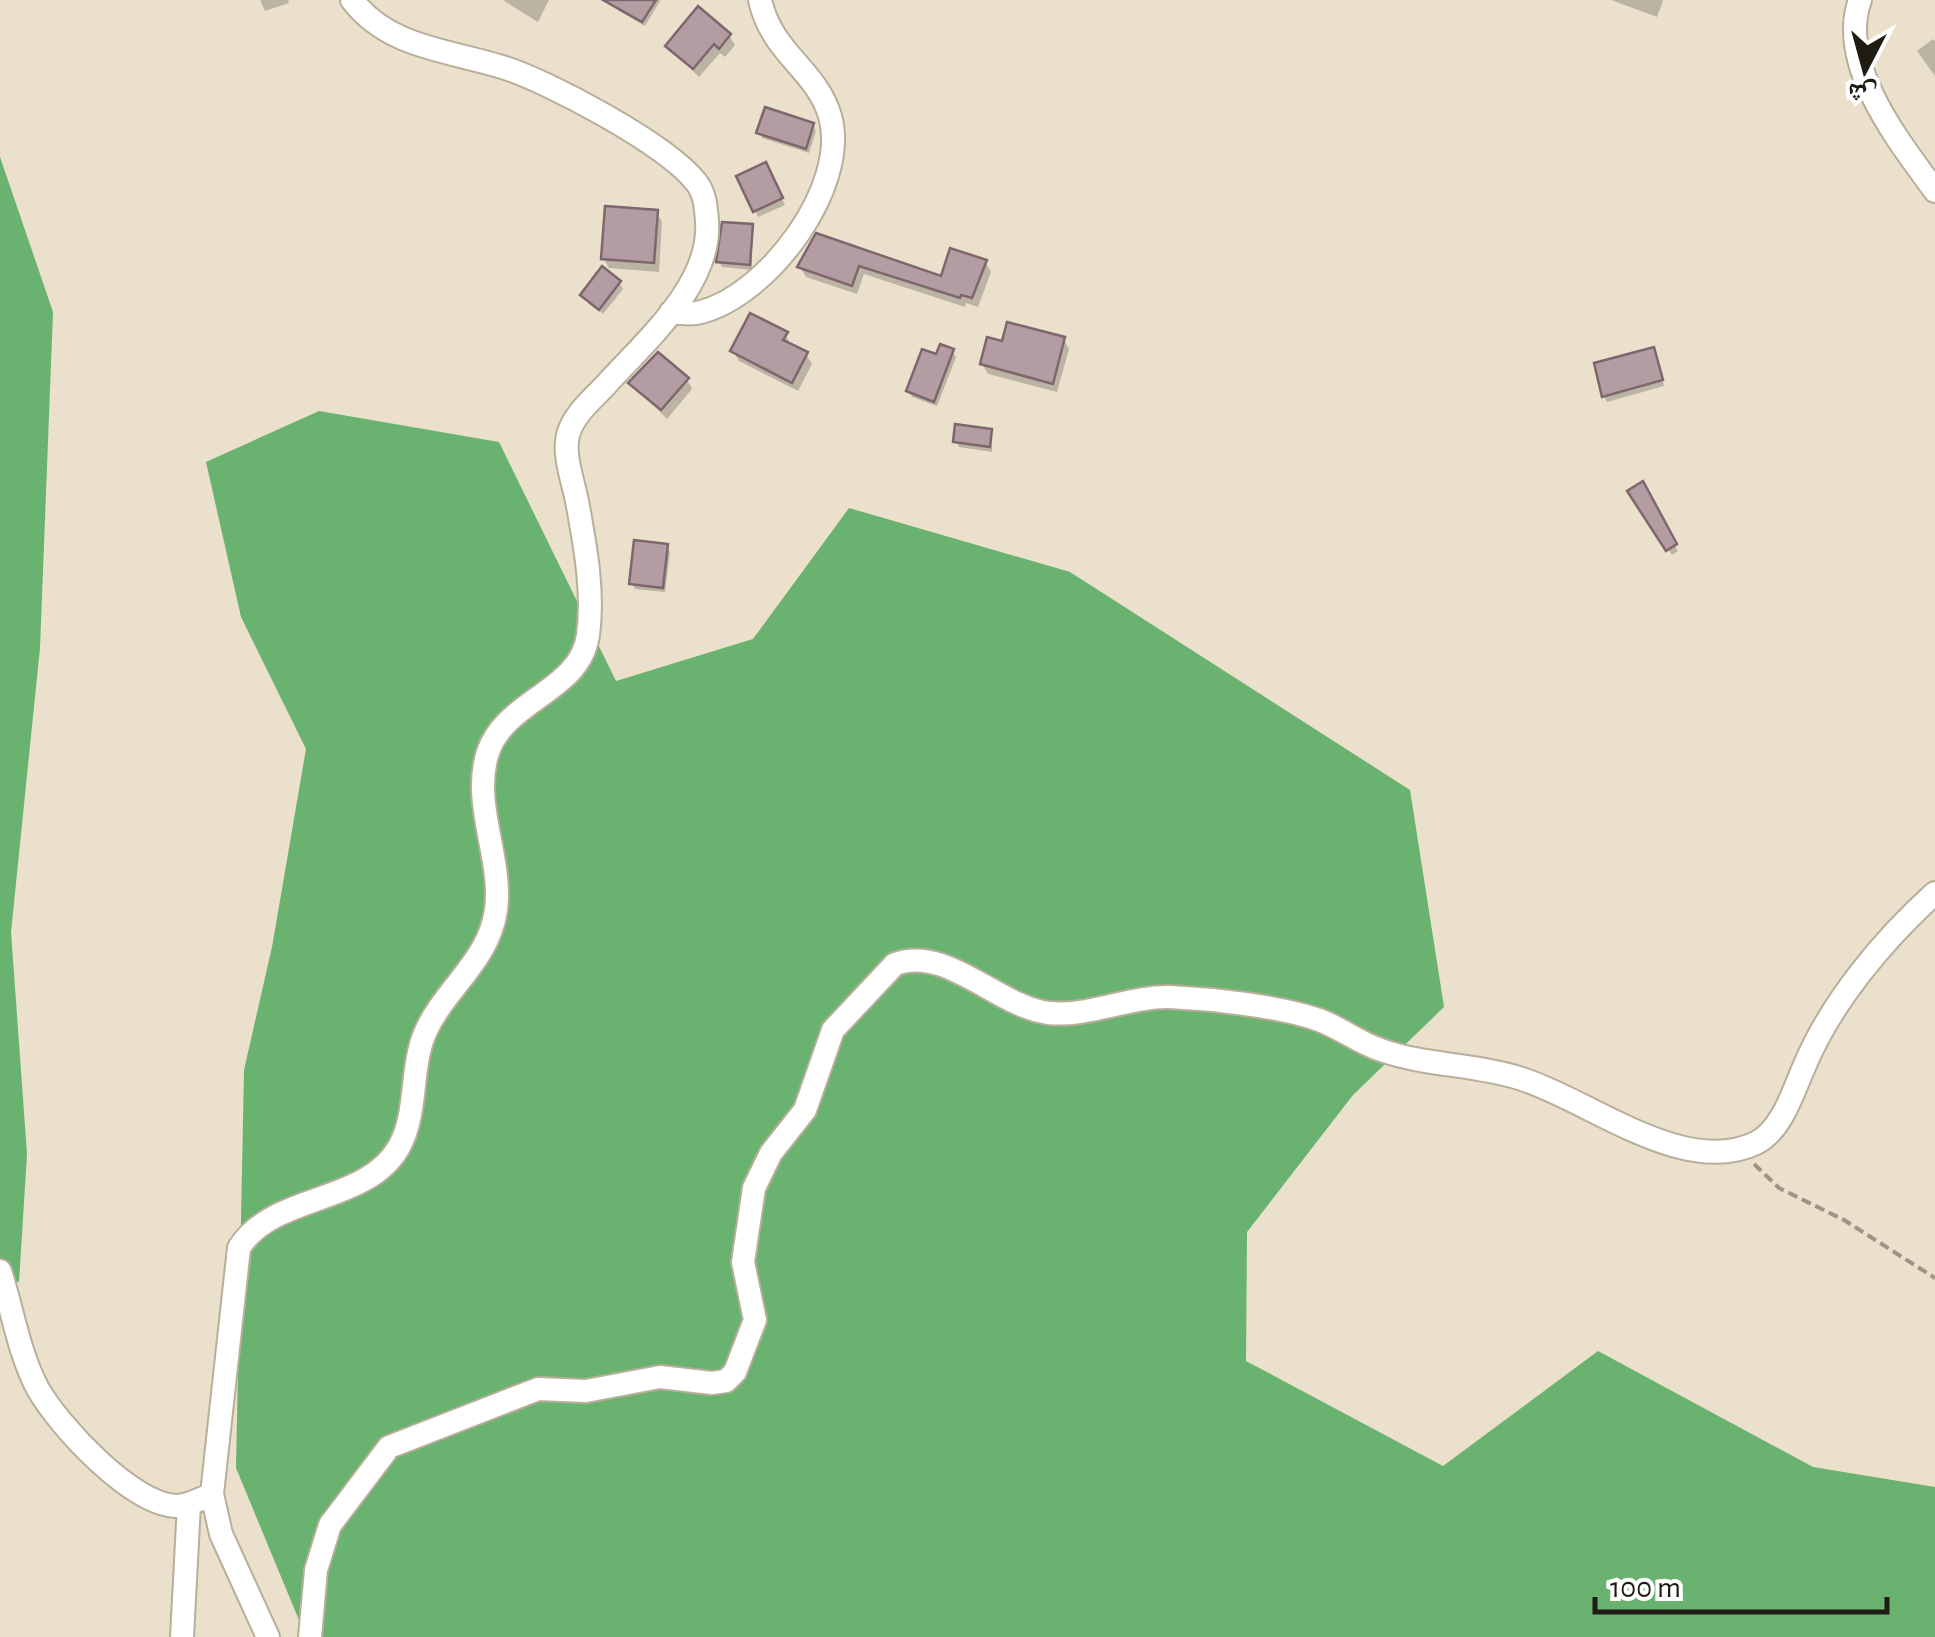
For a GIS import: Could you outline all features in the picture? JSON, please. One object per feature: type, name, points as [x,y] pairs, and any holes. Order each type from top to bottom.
[{"type":"street","points":[[268,1637],[221,1534],[212,1494],[239,1248],[252,1230],[346,1188],[384,1165],[401,1144],[422,1039],[476,959],[496,912],[497,881],[483,789],[489,750],[505,726],[580,665],[586,646],[590,587],[568,436],[580,413],[670,312],[693,277],[708,230],[706,203],[698,184],[648,143],[529,77],[402,40],[382,29],[352,0]]},
{"type":"street","points":[[670,312],[712,308],[781,258],[798,238],[826,176],[832,139],[830,114],[811,81],[770,35],[760,0]]},
{"type":"street","points":[[1860,0],[1853,20],[1855,58],[1935,191]]},
{"type":"street","points":[[310,1637],[316,1570],[330,1526],[389,1447],[538,1390],[586,1391],[660,1377],[712,1384],[726,1381],[735,1372],[755,1320],[743,1262],[754,1188],[770,1153],[805,1110],[832,1030],[878,979],[908,959],[944,966],[1004,998],[1051,1013],[1167,997],[1292,1013],[1336,1027],[1380,1050],[1520,1078],[1654,1138],[1691,1149],[1740,1150],[1762,1140],[1777,1124],[1812,1048],[1834,1014],[1885,942],[1935,893]]},
{"type":"street","points":[[0,1271],[39,1391],[126,1486],[162,1504],[189,1504],[212,1494]]},
{"type":"street","points":[[182,1637],[189,1504]]},
{"type":"path","points":[[1740,1150],[1779,1188],[1844,1220],[1935,1278]]},
{"type":"green space","points":[[0,157],[53,312],[40,648],[11,932],[27,1154],[19,1282],[0,1282]]},
{"type":"green space","points":[[319,411],[499,442],[616,681],[753,639],[849,508],[1070,572],[1410,790],[1444,1007],[1353,1095],[1247,1232],[1246,1361],[1443,1466],[1598,1351],[1813,1467],[1935,1487],[1935,1637],[306,1637],[236,1468],[244,1070],[272,947],[306,749],[241,617],[206,462]]},
{"type":"building","points":[[603,0],[656,0],[642,22]]},
{"type":"building","points":[[698,6],[731,34],[719,49],[714,44],[693,69],[665,46]]},
{"type":"building","points":[[765,107],[814,123],[806,149],[756,133]]},
{"type":"building","points":[[766,162],[783,198],[753,212],[736,176]]},
{"type":"building","points":[[605,206],[658,210],[654,263],[601,259]]},
{"type":"building","points":[[722,222],[753,224],[750,265],[716,262]]},
{"type":"building","points":[[816,233],[941,276],[950,248],[987,260],[972,298],[960,298],[859,266],[852,286],[797,267]]},
{"type":"building","points":[[602,266],[621,281],[599,310],[580,295]]},
{"type":"building","points":[[750,313],[788,332],[783,340],[808,352],[792,383],[730,351]]},
{"type":"building","points":[[1007,322],[1065,337],[1053,384],[980,364],[987,337],[1002,341]]},
{"type":"building","points":[[940,344],[954,349],[934,402],[906,391],[922,349],[936,354]]},
{"type":"building","points":[[1654,347],[1663,380],[1602,397],[1594,363]]},
{"type":"building","points":[[658,352],[689,378],[661,410],[628,383]]},
{"type":"building","points":[[955,424],[992,429],[990,447],[953,442]]},
{"type":"building","points":[[1643,481],[1677,544],[1666,551],[1627,491]]},
{"type":"building","points":[[634,540],[668,544],[663,588],[629,584]]}]
